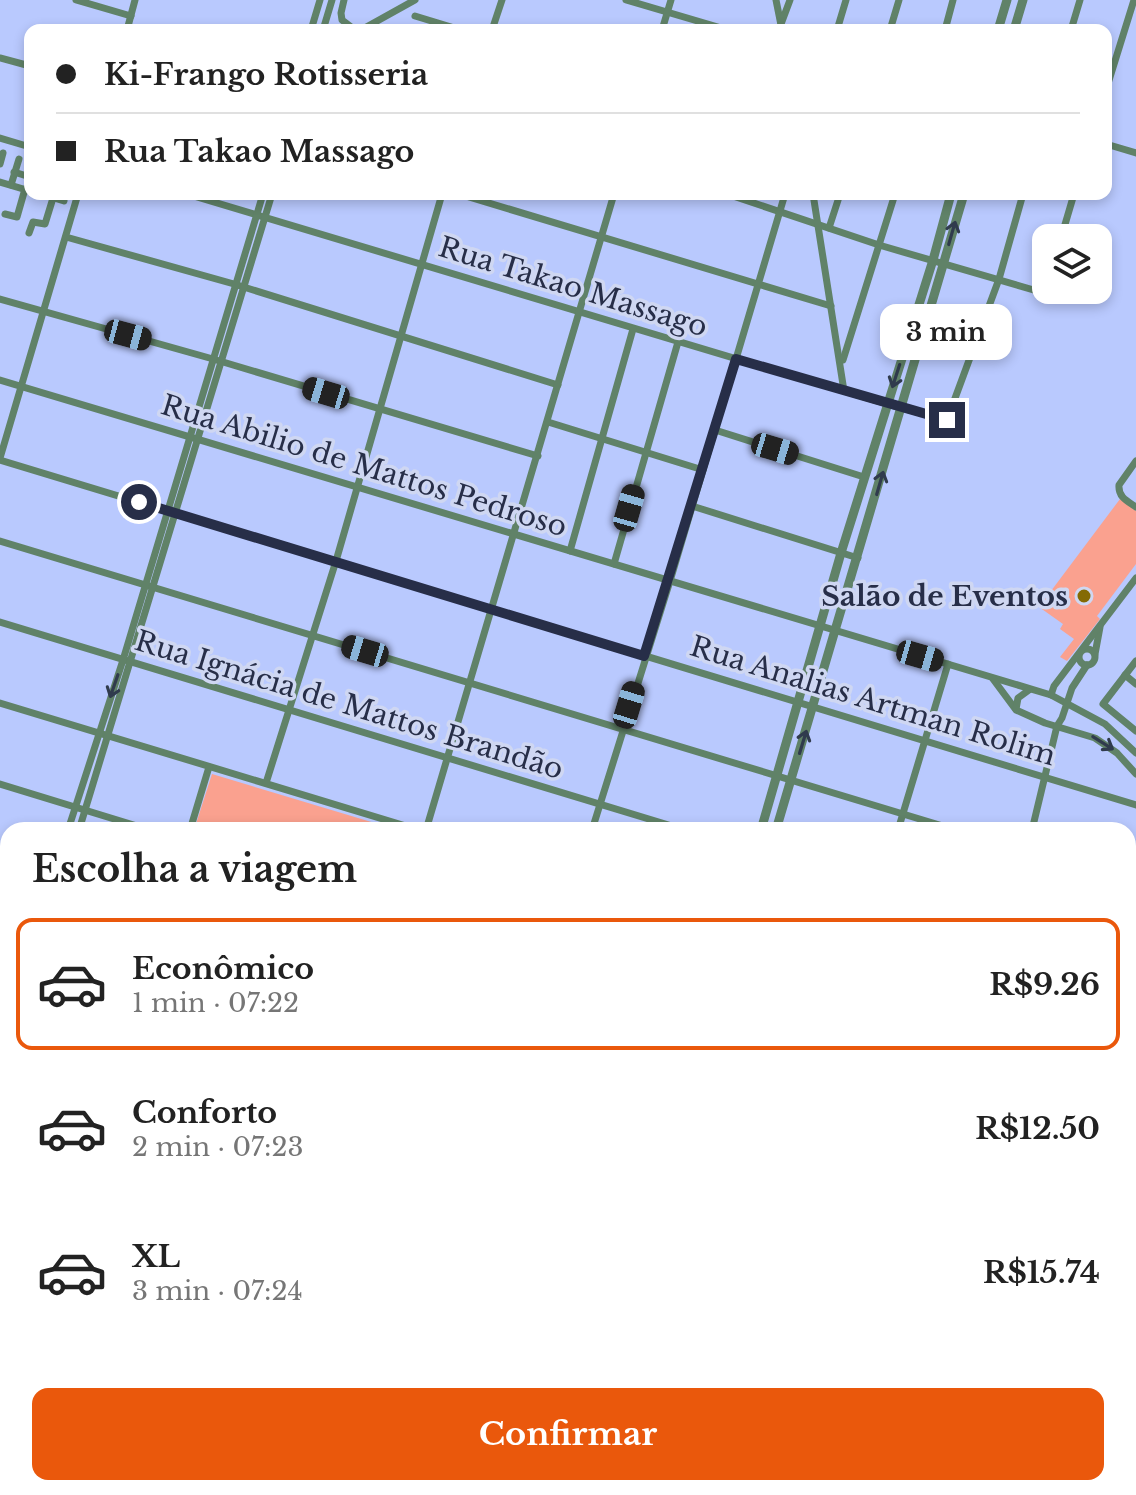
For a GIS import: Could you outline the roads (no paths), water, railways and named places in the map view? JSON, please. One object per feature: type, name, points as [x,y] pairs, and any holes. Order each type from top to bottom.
[{"type":"street","points":[[76,0],[131,16]]},
{"type":"street","points":[[129,24],[135,0]]},
{"type":"street","points":[[313,24],[320,0]]},
{"type":"street","points":[[325,24],[332,0]]},
{"type":"street","points":[[344,0],[341,13],[349,24]]},
{"type":"street","points":[[363,24],[415,0]]},
{"type":"street","points":[[494,24],[502,0]]},
{"type":"street","points":[[626,0],[708,24]]},
{"type":"street","points":[[664,24],[671,0]]},
{"type":"street","points":[[776,0],[780,24]]},
{"type":"street","points":[[782,24],[790,0]]},
{"type":"street","points":[[839,24],[846,0]]},
{"type":"street","points":[[892,24],[899,0]]},
{"type":"street","points":[[947,24],[953,0]]},
{"type":"street","points":[[1000,24],[1007,0]]},
{"type":"street","points":[[1016,24],[1023,0]]},
{"type":"street","points":[[1073,24],[1080,0]]},
{"type":"street","points":[[1112,71],[1134,0]]},
{"type":"street","points":[[415,16],[441,24]]},
{"type":"street","points":[[0,58],[24,64]]},
{"type":"street","points":[[0,138],[24,145]]},
{"type":"street","points":[[1112,146],[1136,153]]},
{"type":"street","points":[[0,164],[3,153]]},
{"type":"street","points":[[11,185],[19,159]]},
{"type":"street","points":[[14,172],[24,175]]},
{"type":"street","points":[[0,182],[24,189]]},
{"type":"street","points":[[5,214],[17,217],[24,198]]},
{"type":"street","points":[[29,233],[33,222],[45,224],[52,200]]},
{"type":"street","points":[[0,459],[76,200]]},
{"type":"street","name":"Rua Takao Massago","points":[[207,200],[947,420],[999,279]]},
{"type":"street","points":[[261,216],[262,200]]},
{"type":"street","points":[[81,822],[109,736],[127,661],[171,512],[261,216],[269,200]]},
{"type":"street","points":[[266,783],[336,561],[440,200]]},
{"type":"street","points":[[479,200],[831,306]]},
{"type":"street","points":[[428,822],[612,200]]},
{"type":"street","points":[[746,200],[879,245],[1032,286]]},
{"type":"street","points":[[595,822],[784,200]]},
{"type":"street","points":[[814,200],[844,391]]},
{"type":"street","points":[[829,228],[838,200]]},
{"type":"street","points":[[842,364],[893,200]]},
{"type":"street","points":[[763,822],[841,553],[949,200]]},
{"type":"street","points":[[778,822],[962,200]]},
{"type":"street","points":[[999,279],[1021,200]]},
{"type":"street","points":[[1065,224],[1072,200]]},
{"type":"street","points":[[66,237],[240,286],[558,385]]},
{"type":"street","points":[[0,299],[538,456]]},
{"type":"street","points":[[570,551],[633,329]]},
{"type":"street","points":[[614,564],[678,342]]},
{"type":"street","name":"Rua Abilio de Mattos Pedroso","points":[[0,380],[1051,695],[1105,724],[1136,753]]},
{"type":"street","points":[[548,422],[703,470]]},
{"type":"street","points":[[715,430],[864,477]]},
{"type":"street","name":"Rua Analias Artman Rolim","points":[[0,459],[1136,805]]},
{"type":"street","points":[[1136,461],[1119,485],[1119,494],[1136,507]]},
{"type":"street","points":[[692,506],[858,558]]},
{"type":"street","points":[[0,541],[930,822]]},
{"type":"street","points":[[1051,695],[1136,578]]},
{"type":"street","points":[[1034,822],[1057,726],[1072,688],[1095,658],[1102,621]]},
{"type":"street","name":"Rua Ignácia de Mattos Brandão","points":[[0,622],[658,822]]},
{"type":"street","points":[[1080,653],[1089,649],[1095,658]]},
{"type":"street","points":[[1080,653],[1081,662],[1087,665]]},
{"type":"street","points":[[70,822],[97,732],[127,661]]},
{"type":"street","points":[[1136,661],[1103,704],[1136,731]]},
{"type":"street","points":[[900,822],[948,664]]},
{"type":"street","points":[[1125,675],[1136,684]]},
{"type":"street","points":[[992,678],[1016,710],[1030,718],[1095,738],[1117,753],[1136,774]]},
{"type":"street","points":[[1059,681],[1072,688]]},
{"type":"street","points":[[1016,710],[1018,698],[1029,690]]},
{"type":"street","points":[[0,703],[393,822]]},
{"type":"street","points":[[192,822],[209,767]]},
{"type":"street","points":[[0,784],[124,822]]},
{"type":"place","name":"Salão de Eventos","points":[[1084,596]]}]
